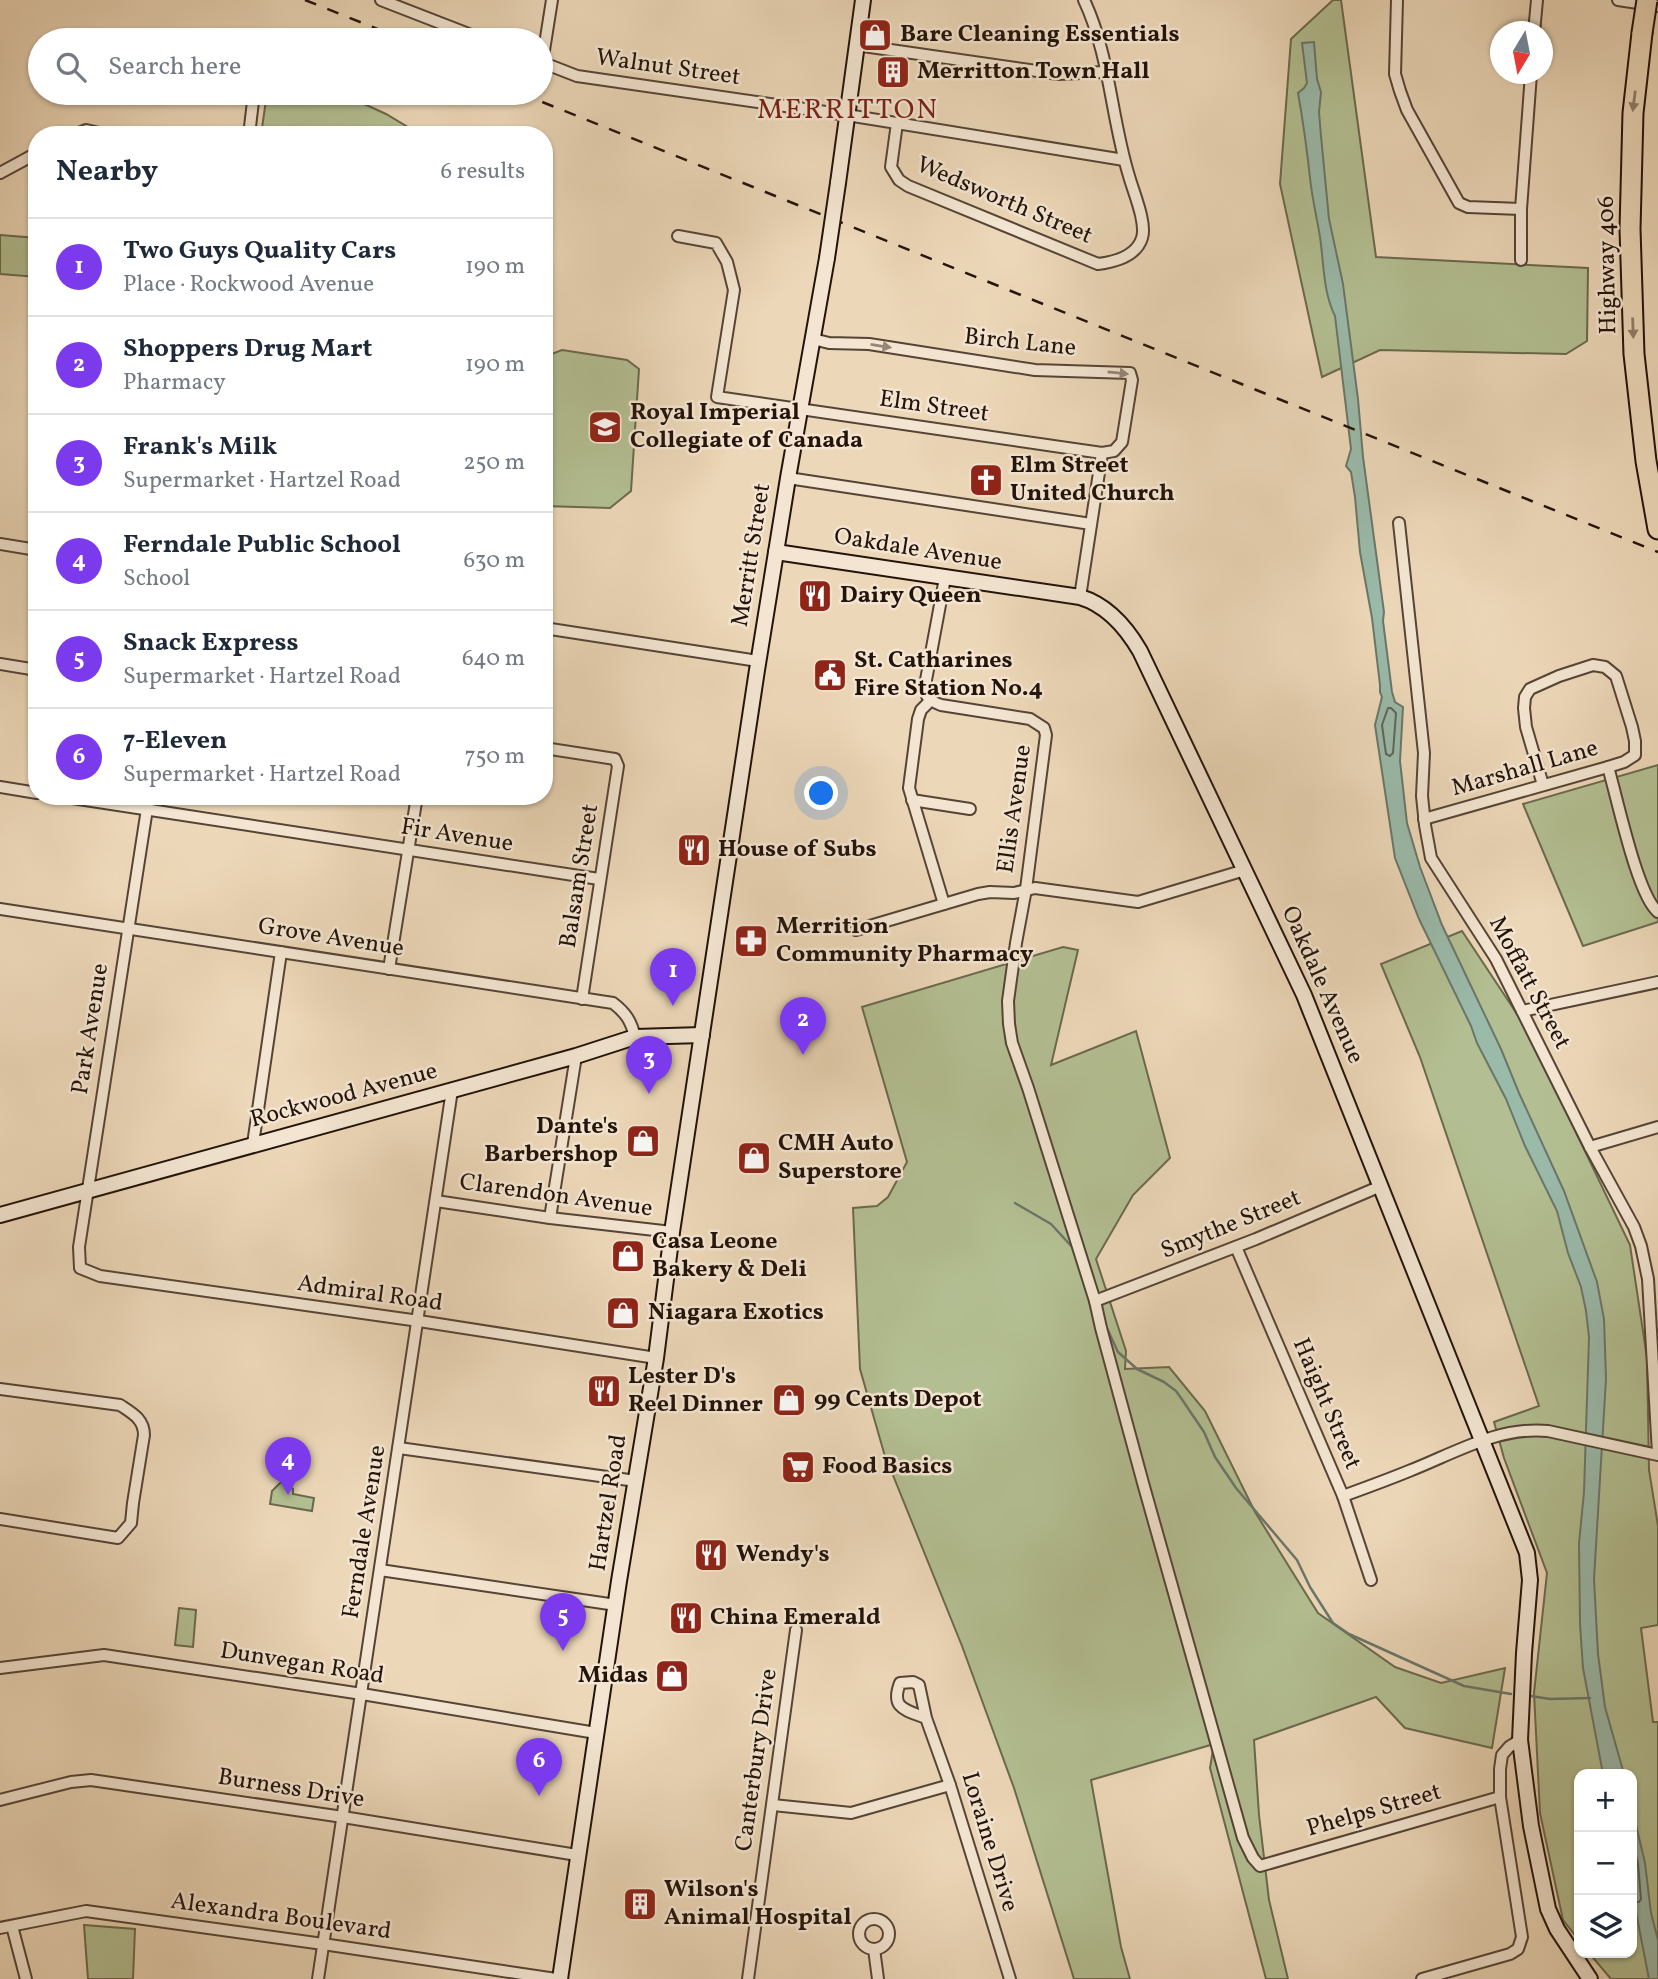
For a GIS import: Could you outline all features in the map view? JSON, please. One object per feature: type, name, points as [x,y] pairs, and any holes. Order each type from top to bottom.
[{"type":"highway","name":"Highway 406","points":[[1647,0],[1633,113],[1630,229],[1633,340],[1646,461],[1658,529]]},
{"type":"street","points":[[381,0],[453,28]]},
{"type":"street","points":[[548,28],[552,0]]},
{"type":"street","name":"Merritt Street","points":[[702,1035],[758,661],[827,258],[863,0]]},
{"type":"street","points":[[1084,0],[1103,56],[1124,160]]},
{"type":"street","points":[[1397,0],[1395,74],[1400,91],[1407,110],[1459,203],[1468,207],[1521,209]]},
{"type":"street","points":[[1535,21],[1536,0]]},
{"type":"street","points":[[1618,0],[1658,6]]},
{"type":"street","points":[[856,45],[1058,74],[1105,72]]},
{"type":"street","name":"Walnut Street","points":[[553,67],[577,76],[847,115],[1124,160]]},
{"type":"street","points":[[1521,260],[1521,209],[1530,84]]},
{"type":"street","points":[[250,126],[253,105]]},
{"type":"street","name":"Wedsworth Street","points":[[897,123],[891,167],[899,180],[1098,264],[1115,261],[1131,253],[1142,239],[1142,220],[1124,160]]},
{"type":"street","points":[[0,173],[28,157]]},
{"type":"street","name":"Elm Street","points":[[678,236],[716,243],[727,262],[734,290],[717,397],[1102,453]]},
{"type":"street","name":"Birch Lane","points":[[813,340],[869,344],[1035,370],[1130,373],[1132,380],[1122,442],[1114,451],[1102,453]]},
{"type":"street","points":[[1080,597],[1102,453]]},
{"type":"street","points":[[788,478],[1091,524]]},
{"type":"street","name":"Moffatt Street","points":[[1399,523],[1424,753],[1424,819],[1431,858],[1496,958],[1642,1247],[1648,1279],[1658,1454]]},
{"type":"street","points":[[0,544],[28,549]]},
{"type":"street","name":"Oakdale Avenue","points":[[776,552],[1080,597],[1098,604],[1132,636],[1304,995],[1527,1553],[1530,1580],[1520,1740]]},
{"type":"street","points":[[944,904],[909,788],[918,719],[921,710],[930,701],[926,695],[926,680],[945,578]]},
{"type":"street","points":[[553,629],[758,661]]},
{"type":"street","points":[[0,664],[28,669]]},
{"type":"street","name":"Marshall Lane","points":[[1424,819],[1608,767],[1624,762],[1635,754],[1632,727],[1616,676],[1605,667],[1593,665],[1559,676],[1530,689],[1525,697],[1527,727],[1543,785]]},
{"type":"street","name":"Ellis Avenue","points":[[930,701],[1030,719],[1044,728],[1046,749],[1026,889]]},
{"type":"street","name":"Balsam Street","points":[[553,749],[615,759],[618,766],[582,999]]},
{"type":"street","points":[[1608,767],[1640,884],[1650,904],[1658,912]]},
{"type":"street","points":[[0,787],[28,792]]},
{"type":"street","points":[[912,800],[970,808]]},
{"type":"street","name":"Fir Avenue","points":[[116,805],[599,879]]},
{"type":"street","name":"Park Avenue","points":[[80,1268],[79,1247],[148,805]]},
{"type":"street","points":[[389,969],[415,805]]},
{"type":"street","points":[[856,930],[990,892],[1014,893],[1035,888],[1138,902],[1245,870]]},
{"type":"street","points":[[1026,889],[1008,1001],[1012,1044],[1095,1301]]},
{"type":"street","name":"Grove Avenue","points":[[0,909],[614,1003],[625,1011],[635,1037]]},
{"type":"street","points":[[253,1144],[281,952]]},
{"type":"street","points":[[1522,1011],[1658,982]]},
{"type":"street","name":"Rockwood Avenue","points":[[0,1215],[576,1056],[635,1037],[702,1035]]},
{"type":"street","name":"Hartzel Road","points":[[558,1979],[656,1358],[702,1035]]},
{"type":"street","points":[[550,1218],[576,1056]]},
{"type":"street","name":"Ferndale Avenue","points":[[318,1979],[452,1090]]},
{"type":"street","points":[[1590,1147],[1658,1127]]},
{"type":"street","name":"Smythe Street","points":[[1095,1301],[1236,1247],[1381,1186]]},
{"type":"street","name":"Clarendon Avenue","points":[[436,1201],[672,1232]]},
{"type":"street","name":"Haight Street","points":[[1236,1247],[1343,1496],[1371,1580]]},
{"type":"street","name":"Admiral Road","points":[[80,1268],[100,1276],[656,1358]]},
{"type":"street","name":"Phelps Street","points":[[1095,1301],[1208,1720],[1243,1838],[1253,1858],[1260,1866],[1500,1797]]},
{"type":"street","points":[[0,1389],[120,1405],[136,1415],[144,1428],[131,1523],[118,1538],[0,1519]]},
{"type":"street","points":[[1343,1496],[1481,1441],[1512,1432],[1533,1430],[1561,1433],[1658,1454]]},
{"type":"street","points":[[399,1448],[636,1481]]},
{"type":"street","points":[[380,1570],[616,1605]]},
{"type":"street","name":"Canterbury Drive","points":[[748,1979],[796,1630]]},
{"type":"street","name":"Dunvegan Road","points":[[0,1668],[104,1655],[596,1733]]},
{"type":"street","name":"Loraine Drive","points":[[926,1718],[950,1785],[1010,1979]]},
{"type":"street","points":[[1422,1979],[1440,1977],[1518,1949],[1522,1937],[1500,1797],[1500,1769],[1502,1755],[1520,1740],[1531,1826],[1548,1909],[1557,1929],[1590,1979]]},
{"type":"street","name":"Burness Drive","points":[[0,1800],[71,1782],[91,1780],[343,1817],[577,1856]]},
{"type":"street","points":[[773,1805],[850,1813],[950,1785]]},
{"type":"street","name":"Alexandra Boulevard","points":[[0,1928],[86,1911],[558,1979]]},
{"type":"street","points":[[12,1926],[26,1979]]},
{"type":"street","points":[[874,1949],[878,1979]]},
{"type":"shaded area","points":[[1333,0],[1341,0],[1376,257],[1588,268],[1587,341],[1566,354],[1380,350],[1322,377],[1280,184],[1291,39]]},
{"type":"shaded area","points":[[265,105],[366,105],[406,126],[262,126]]},
{"type":"shaded area","points":[[0,235],[28,237],[28,276],[0,274]]},
{"type":"shaded area","points":[[562,350],[627,360],[639,369],[631,491],[610,508],[553,506],[553,354]]},
{"type":"shaded area","points":[[1658,765],[1658,922],[1583,946],[1523,804]]},
{"type":"shaded area","points":[[1462,931],[1525,1026],[1630,1245],[1647,1358],[1649,1470],[1658,1526],[1658,1625],[1641,1628],[1653,1722],[1658,1722],[1658,1979],[1611,1979],[1593,1958],[1637,1958],[1637,1769],[1574,1769],[1574,1934],[1563,1920],[1540,1813],[1534,1693],[1547,1573],[1504,1458],[1494,1422],[1539,1406],[1420,1057],[1381,964]]},
{"type":"shaded area","points":[[1063,947],[1078,950],[1051,1065],[1136,1031],[1170,1158],[1133,1195],[1096,1259],[1126,1351],[1125,1369],[1169,1367],[1205,1411],[1255,1512],[1318,1613],[1395,1667],[1441,1683],[1505,1668],[1492,1748],[1405,1728],[1376,1697],[1254,1740],[1269,1900],[1288,1979],[1266,1979],[1210,1768],[1214,1744],[1091,1780],[1121,1947],[1130,1979],[1074,1979],[1014,1788],[962,1646],[884,1453],[860,1369],[853,1208],[877,1206],[888,1197],[907,1162],[862,1007]]},
{"type":"shaded area","points":[[281,1482],[293,1489],[293,1494],[314,1498],[312,1511],[270,1504],[272,1491]]},
{"type":"shaded area","points":[[179,1608],[196,1610],[193,1647],[175,1645]]},
{"type":"shaded area","points":[[84,1925],[135,1929],[133,1979],[88,1979]]},
{"type":"water","points":[[1314,42],[1317,79],[1321,92],[1319,112],[1329,219],[1343,284],[1392,692],[1395,702],[1403,707],[1400,761],[1407,823],[1442,925],[1564,1191],[1597,1282],[1604,1319],[1606,1379],[1594,1579],[1598,1654],[1605,1707],[1623,1769],[1602,1769],[1583,1668],[1579,1543],[1584,1492],[1589,1337],[1581,1287],[1568,1253],[1557,1211],[1419,919],[1395,858],[1375,725],[1382,697],[1360,552],[1355,497],[1351,472],[1346,466],[1351,449],[1335,316],[1326,288],[1298,93],[1307,83],[1302,43]]},
{"type":"water","points":[[1637,1829],[1658,1940],[1658,1979],[1649,1979],[1637,1918]]},
{"type":"waterway","points":[[1015,1203],[1051,1224],[1073,1248]]},
{"type":"waterway","points":[[1105,1324],[1118,1352],[1137,1369],[1176,1391],[1204,1432],[1215,1457],[1236,1488],[1297,1560],[1310,1587],[1333,1623],[1349,1634],[1464,1686],[1511,1694]]},
{"type":"waterway","points":[[1531,1696],[1550,1699],[1590,1698]]},
{"type":"railway","points":[[305,0],[375,28]]},
{"type":"railway","points":[[550,105],[1658,552]]},
{"type":"place","name":"Bare Cleaning Essentials","points":[[875,35]]},
{"type":"place","name":"Merritton Town Hall","points":[[893,72]]},
{"type":"place","name":"Royal Imperial Collegiate of Canada","points":[[605,427]]},
{"type":"place","name":"Elm Street United Church","points":[[986,480]]},
{"type":"place","name":"Dairy Queen","points":[[815,596]]},
{"type":"place","name":"St. Catharines Fire Station No.4","points":[[830,675]]},
{"type":"place","name":"House of Subs","points":[[694,850]]},
{"type":"place","name":"Merrition Community Pharmacy","points":[[751,941]]},
{"type":"place","name":"Two Guys Quality Cars","points":[[673,1006]]},
{"type":"place","name":"Shoppers Drug Mart","points":[[803,1055]]},
{"type":"place","name":"Frank's Milk","points":[[649,1094]]},
{"type":"place","name":"Dante's Barbershop","points":[[643,1141]]},
{"type":"place","name":"CMH Auto Superstore","points":[[754,1158]]},
{"type":"place","name":"Casa Leone Bakery & Deli","points":[[628,1256]]},
{"type":"place","name":"Niagara Exotics","points":[[623,1313]]},
{"type":"place","name":"Lester D's Reel Dinner","points":[[604,1391]]},
{"type":"place","name":"99 Cents Depot","points":[[789,1400]]},
{"type":"place","name":"Food Basics","points":[[798,1467]]},
{"type":"place","name":"Ferndale Public School","points":[[288,1495]]},
{"type":"place","name":"Wendy's","points":[[711,1555]]},
{"type":"place","name":"China Emerald","points":[[686,1618]]},
{"type":"place","name":"Snack Express","points":[[563,1651]]},
{"type":"place","name":"Midas","points":[[672,1676]]},
{"type":"place","name":"7-Eleven","points":[[539,1796]]},
{"type":"place","name":"Wilson's Animal Hospital","points":[[640,1904]]},
{"type":"district","name":"MERRITTON","points":[[848,110]]}]
